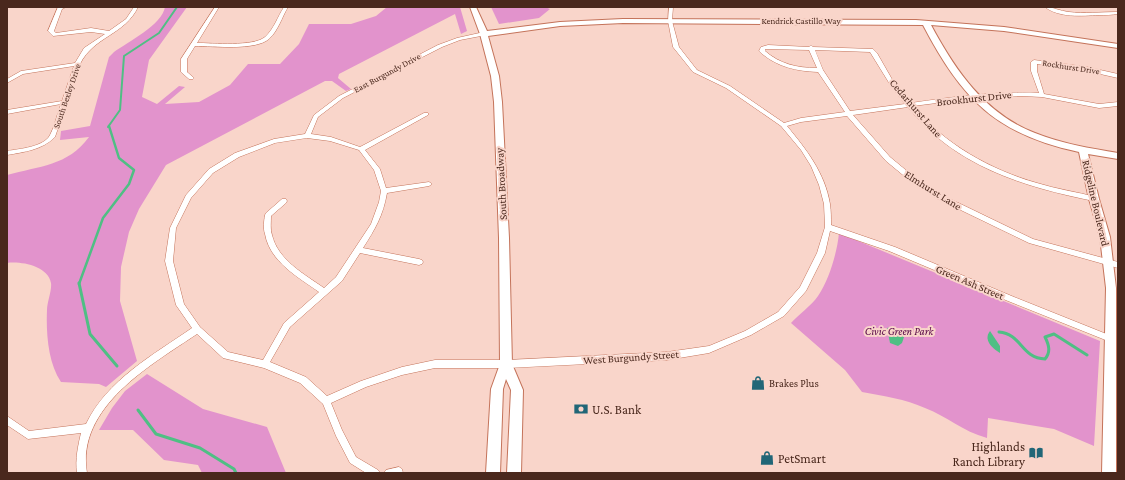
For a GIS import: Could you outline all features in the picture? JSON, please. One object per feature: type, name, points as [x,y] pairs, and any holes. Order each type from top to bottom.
[{"type":"main road","name":"South Broadway","points":[[473,7],[484,34],[494,76],[498,102],[504,238],[506,364],[497,388],[493,473]]},
{"type":"main road","name":"Kendrick Castillo Way","points":[[484,34],[580,22],[670,21],[926,23],[1004,29],[1118,46]]},
{"type":"main road","points":[[926,23],[944,58],[955,73],[992,113],[1012,126],[1036,137],[1118,156]]},
{"type":"main road","name":"Ridgeline Boulevard","points":[[1083,149],[1094,199],[1113,264],[1111,288],[1111,339],[1114,439],[1109,473]]},
{"type":"main road","name":"South Broadway","points":[[506,364],[517,390],[514,473]]},
{"type":"street","points":[[64,7],[60,8],[51,31],[55,35],[91,30],[110,33]]},
{"type":"street","name":"South Bexley Drive","points":[[7,153],[40,146],[47,143],[53,136],[77,64],[88,48],[125,23],[132,15],[136,7]]},
{"type":"street","points":[[191,78],[184,72],[184,59],[217,7]]},
{"type":"street","points":[[194,44],[252,44],[262,42],[268,38],[286,7]]},
{"type":"street","name":"West Burgundy Street","points":[[326,401],[364,384],[402,371],[435,364],[506,364],[668,356],[709,349],[748,333],[780,314],[803,289],[821,253],[828,227],[827,204],[822,185],[814,166],[803,149],[783,125],[728,87],[695,71],[676,47],[670,21],[671,7]]},
{"type":"street","points":[[1047,7],[1054,12],[1065,13],[1117,13]]},
{"type":"street","points":[[1111,7],[1117,13]]},
{"type":"street","name":"East Burgundy Drive","points":[[307,136],[316,116],[341,97],[440,46],[459,39],[484,34]]},
{"type":"street","name":"Cedarhurst Lane","points":[[820,70],[792,69],[772,60],[762,51],[763,48],[871,50],[892,84],[942,139],[995,171],[1026,183],[1094,199]]},
{"type":"street","name":"Elmhurst Lane","points":[[811,48],[820,70],[849,114],[888,158],[910,178],[940,197],[1032,241],[1113,264]]},
{"type":"street","name":"Rockhurst Drive","points":[[1042,95],[1034,71],[1034,62],[1087,69],[1118,76]]},
{"type":"street","points":[[7,81],[21,73],[77,64]]},
{"type":"street","name":"Brookhurst Drive","points":[[783,125],[801,120],[910,105],[976,97],[1022,94],[1042,95],[1099,106],[1118,104]]},
{"type":"street","points":[[7,112],[64,102]]},
{"type":"street","points":[[361,148],[426,114]]},
{"type":"street","points":[[266,364],[287,325],[339,279],[374,224],[382,202],[384,191],[377,169],[361,148],[331,139],[307,136],[274,141],[237,155],[211,171],[188,197],[173,228],[169,262],[180,305],[197,329],[226,355],[266,364],[303,380],[326,401],[339,434],[353,460],[375,473]]},
{"type":"street","points":[[384,191],[429,184]]},
{"type":"street","points":[[284,201],[268,215],[268,235],[272,244],[283,262],[325,292]]},
{"type":"street","name":"Green Ash Street","points":[[828,227],[892,249],[1012,300],[1111,339]]},
{"type":"street","points":[[358,250],[419,262]]},
{"type":"street","points":[[82,473],[80,454],[87,428],[106,398],[122,382],[197,329]]},
{"type":"street","points":[[7,420],[28,435],[87,428]]},
{"type":"green space","points":[[165,7],[187,7],[149,60],[142,97],[157,104],[179,86],[185,87],[165,104],[199,102],[230,85],[248,64],[280,64],[299,44],[309,24],[351,24],[376,16],[387,7],[460,7],[467,31],[461,34],[455,14],[339,74],[338,78],[351,89],[346,91],[332,81],[325,81],[166,165],[139,209],[129,232],[121,267],[120,301],[137,361],[106,387],[99,384],[61,382],[53,366],[49,348],[47,307],[51,283],[49,277],[45,272],[33,266],[19,263],[7,263],[7,175],[52,164],[72,154],[81,147],[89,137],[60,140],[61,131],[90,126],[109,57],[151,27],[163,14]]},
{"type":"green space","points":[[491,7],[545,7],[550,9],[539,18],[499,24]]},
{"type":"green space","name":"Civic Green Park","points":[[839,233],[1100,341],[1094,446],[1054,429],[988,418],[987,438],[970,432],[933,412],[910,402],[862,392],[845,370],[791,323],[812,303],[822,290],[832,266]]},
{"type":"green space","points":[[147,374],[203,409],[267,427],[286,473],[202,473],[198,465],[164,460],[133,430],[99,430],[112,408],[125,391]]},
{"type":"shaded area","points":[[891,327],[904,337],[902,343],[898,346],[890,343],[887,328]]},
{"type":"shaded area","points":[[990,331],[1000,346],[1000,353],[989,344],[987,338]]},
{"type":"waterway","points":[[108,127],[120,110],[124,56],[159,33],[177,7]]},
{"type":"waterway","points":[[79,284],[103,218],[129,184],[134,170],[119,158],[109,126]]},
{"type":"waterway","points":[[79,284],[90,334],[117,366]]},
{"type":"waterway","points":[[999,332],[1013,337],[1026,351],[1037,358],[1045,359],[1049,348],[1045,337],[1054,334],[1087,355]]},
{"type":"waterway","points":[[138,410],[156,434],[200,448],[234,469],[236,473]]},
{"type":"place","name":"Brakes Plus","points":[[758,383]]},
{"type":"place","name":"U.S. Bank","points":[[581,409]]},
{"type":"place","name":"Highlands Ranch Library","points":[[1036,453]]},
{"type":"place","name":"PetSmart","points":[[767,458]]}]
